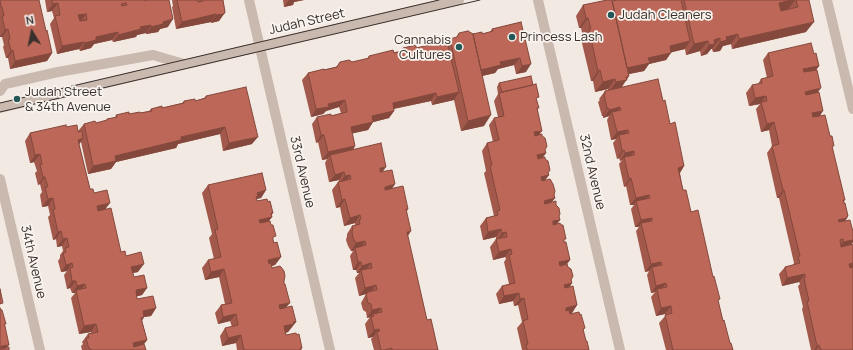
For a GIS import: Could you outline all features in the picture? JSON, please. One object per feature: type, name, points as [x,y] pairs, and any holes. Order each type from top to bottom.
[{"type":"street","name":"33rd Avenue","points":[[249,0],[330,350]]},
{"type":"street","name":"Judah Street","points":[[0,108],[459,0]]},
{"type":"street","name":"32nd Avenue","points":[[538,0],[620,350]]},
{"type":"street","points":[[827,0],[853,109]]},
{"type":"street","name":"Judah Street","points":[[0,90],[5,84],[58,72],[153,55],[184,64]]},
{"type":"street","name":"34th Avenue","points":[[0,179],[40,350]]},
{"type":"building","points":[[0,0],[39,0],[52,53],[15,61],[13,50],[11,51],[8,39],[10,39],[8,29],[5,30],[2,16],[4,16]]},
{"type":"building","points":[[52,0],[169,0],[173,19],[163,22],[163,24],[151,27],[151,25],[140,27],[141,29],[118,35],[118,32],[96,37],[96,40],[85,43],[62,46],[55,16],[60,15],[58,3],[53,4]],"holes":[[[126,3],[127,5],[122,6],[121,4]],[[86,14],[87,20],[80,21],[78,15]]]},
{"type":"building","points":[[177,0],[197,0],[198,2],[203,0],[223,0],[225,12],[224,14],[216,14],[182,22]]},
{"type":"building","points":[[612,0],[629,76],[626,77],[627,80],[616,82],[615,79],[603,82],[600,70],[598,71],[589,29],[591,29],[588,18],[586,18],[583,5]]},
{"type":"building","points":[[681,0],[690,41],[670,46],[671,53],[648,58],[650,63],[627,68],[612,1]]},
{"type":"building","points":[[684,0],[791,0],[779,3],[781,11],[798,7],[796,0],[809,0],[814,22],[739,39],[738,34],[726,37],[727,40],[720,42],[720,38],[714,40],[715,44],[709,45],[708,41],[694,44]]},
{"type":"building","points":[[521,22],[531,64],[522,66],[520,58],[500,62],[501,65],[481,70],[473,34],[482,32],[482,34],[493,31],[492,29]]},
{"type":"building","points":[[468,31],[473,34],[491,115],[468,121],[450,39],[457,37],[459,33]]},
{"type":"building","points":[[447,41],[459,92],[437,97],[436,93],[393,103],[394,111],[372,116],[373,122],[351,127],[355,146],[328,152],[324,135],[321,135],[317,117],[331,114],[331,116],[347,112],[345,100],[328,104],[329,107],[316,109],[308,73],[337,67],[340,62],[349,60],[352,62],[393,50],[394,53],[403,51],[403,48],[416,45],[416,48]]},
{"type":"building","points":[[811,43],[814,54],[816,53],[819,66],[803,69],[804,72],[817,70],[821,88],[805,92],[806,95],[819,92],[823,111],[812,113],[813,117],[825,115],[830,136],[832,136],[834,146],[832,146],[845,200],[843,200],[848,216],[847,218],[838,220],[839,222],[850,220],[853,232],[853,240],[843,242],[843,239],[840,240],[841,247],[853,244],[853,263],[849,264],[850,268],[853,267],[853,350],[821,350],[819,345],[817,346],[807,301],[809,301],[804,278],[805,274],[787,278],[785,267],[800,263],[798,257],[800,256],[772,146],[779,144],[774,122],[767,124],[761,102],[767,101],[766,96],[755,98],[752,85],[762,83],[761,79],[773,76],[768,53]]},
{"type":"building","points":[[531,76],[533,85],[502,92],[499,83]]},
{"type":"building","points":[[658,79],[663,101],[665,100],[670,124],[675,122],[684,166],[678,168],[683,190],[686,190],[691,212],[698,210],[713,277],[714,276],[720,299],[718,300],[723,321],[724,320],[733,350],[673,350],[665,315],[672,313],[671,306],[661,308],[657,289],[667,287],[666,283],[656,286],[652,267],[662,265],[661,262],[651,264],[641,223],[652,221],[652,218],[641,220],[636,201],[650,198],[649,195],[636,198],[631,178],[629,179],[624,157],[634,155],[634,151],[625,153],[624,150],[622,151],[619,135],[629,133],[628,130],[617,132],[612,112],[621,110],[620,107],[609,110],[607,108],[604,94],[605,91]]},
{"type":"building","points":[[536,84],[539,97],[536,98],[539,108],[537,108],[542,131],[534,132],[535,136],[542,134],[545,138],[547,146],[545,150],[546,153],[537,155],[538,159],[545,157],[548,161],[550,170],[548,173],[549,175],[541,177],[542,181],[550,179],[555,191],[555,198],[544,201],[545,204],[556,201],[556,205],[559,208],[560,220],[553,221],[553,225],[560,223],[563,225],[566,239],[564,239],[564,242],[566,242],[570,260],[559,262],[560,266],[567,264],[571,269],[573,276],[571,280],[572,283],[564,285],[565,288],[573,286],[577,305],[566,308],[566,311],[569,310],[570,314],[579,312],[580,315],[581,314],[585,328],[583,329],[589,350],[527,350],[526,345],[528,344],[523,321],[528,319],[524,298],[520,299],[519,293],[504,296],[502,286],[515,283],[509,255],[512,254],[511,249],[499,252],[496,239],[507,237],[506,232],[502,233],[501,229],[488,232],[486,218],[498,215],[497,211],[500,210],[490,166],[492,165],[487,143],[499,140],[494,118],[504,116],[499,93]]},
{"type":"building","points":[[246,87],[258,137],[229,143],[225,127],[181,137],[181,140],[115,156],[116,161],[93,166],[84,124],[95,121],[96,123],[117,117],[116,115],[129,112],[129,114],[152,111],[151,109],[162,106],[162,108],[195,99],[195,101],[206,98],[206,96]]},
{"type":"building","points":[[66,125],[66,127],[77,125],[78,132],[82,131],[83,138],[78,140],[90,189],[93,189],[94,193],[107,190],[110,203],[97,206],[98,211],[111,208],[121,252],[125,251],[126,256],[141,252],[144,264],[131,267],[134,277],[144,275],[147,288],[136,290],[137,299],[153,296],[156,308],[143,311],[144,317],[141,318],[147,340],[133,343],[134,347],[144,344],[146,350],[89,349],[86,338],[89,338],[88,334],[98,332],[96,324],[84,326],[76,290],[86,288],[85,284],[77,286],[76,281],[72,281],[70,268],[73,267],[72,263],[66,265],[63,253],[66,252],[65,248],[69,247],[67,238],[63,239],[61,231],[58,232],[53,210],[55,209],[53,198],[48,199],[45,187],[48,187],[45,177],[43,177],[40,165],[42,164],[40,154],[35,155],[30,133]]},
{"type":"building","points":[[381,143],[386,167],[380,168],[380,172],[392,170],[395,184],[385,187],[385,190],[403,186],[411,231],[407,232],[427,320],[431,319],[438,350],[392,350],[392,348],[381,350],[377,332],[380,331],[379,329],[374,330],[371,317],[374,316],[373,314],[382,312],[381,308],[372,310],[371,304],[368,303],[366,295],[368,292],[377,290],[376,285],[365,288],[361,270],[372,268],[371,263],[362,266],[361,262],[358,262],[355,248],[366,245],[365,241],[356,243],[352,232],[352,226],[360,224],[359,220],[361,219],[360,215],[350,218],[345,199],[342,200],[338,182],[351,179],[350,175],[345,176],[344,172],[335,175],[330,155]]},
{"type":"building","points":[[262,173],[266,190],[257,193],[257,201],[267,199],[268,202],[270,201],[273,213],[271,213],[272,217],[259,220],[260,223],[270,221],[271,225],[273,225],[276,236],[273,237],[273,240],[274,243],[277,242],[281,257],[268,260],[269,264],[271,263],[272,268],[280,266],[284,271],[284,284],[290,303],[279,305],[280,309],[292,306],[296,322],[293,322],[294,324],[284,326],[285,331],[286,335],[296,333],[297,335],[299,334],[302,348],[300,348],[301,350],[244,350],[241,335],[228,338],[225,328],[238,325],[236,314],[223,317],[221,305],[232,303],[224,269],[211,272],[208,260],[221,257],[215,230],[218,229],[208,185]]},
{"type":"building","points":[[0,289],[3,303],[0,304]]},
{"type":"building","points":[[0,308],[6,324],[4,324],[9,345],[1,346],[1,349],[9,347],[9,350],[0,350]]},
{"type":"tram line","points":[[0,103],[439,0]]},
{"type":"tram line","points":[[0,112],[480,0]]},
{"type":"place","name":"Judah Cleaners","points":[[611,15]]},
{"type":"place","name":"Princess Lash","points":[[512,37]]},
{"type":"place","name":"Cannabis Cultures","points":[[459,47]]},
{"type":"place","name":"Judah Street & 34th Avenue","points":[[17,99]]}]
